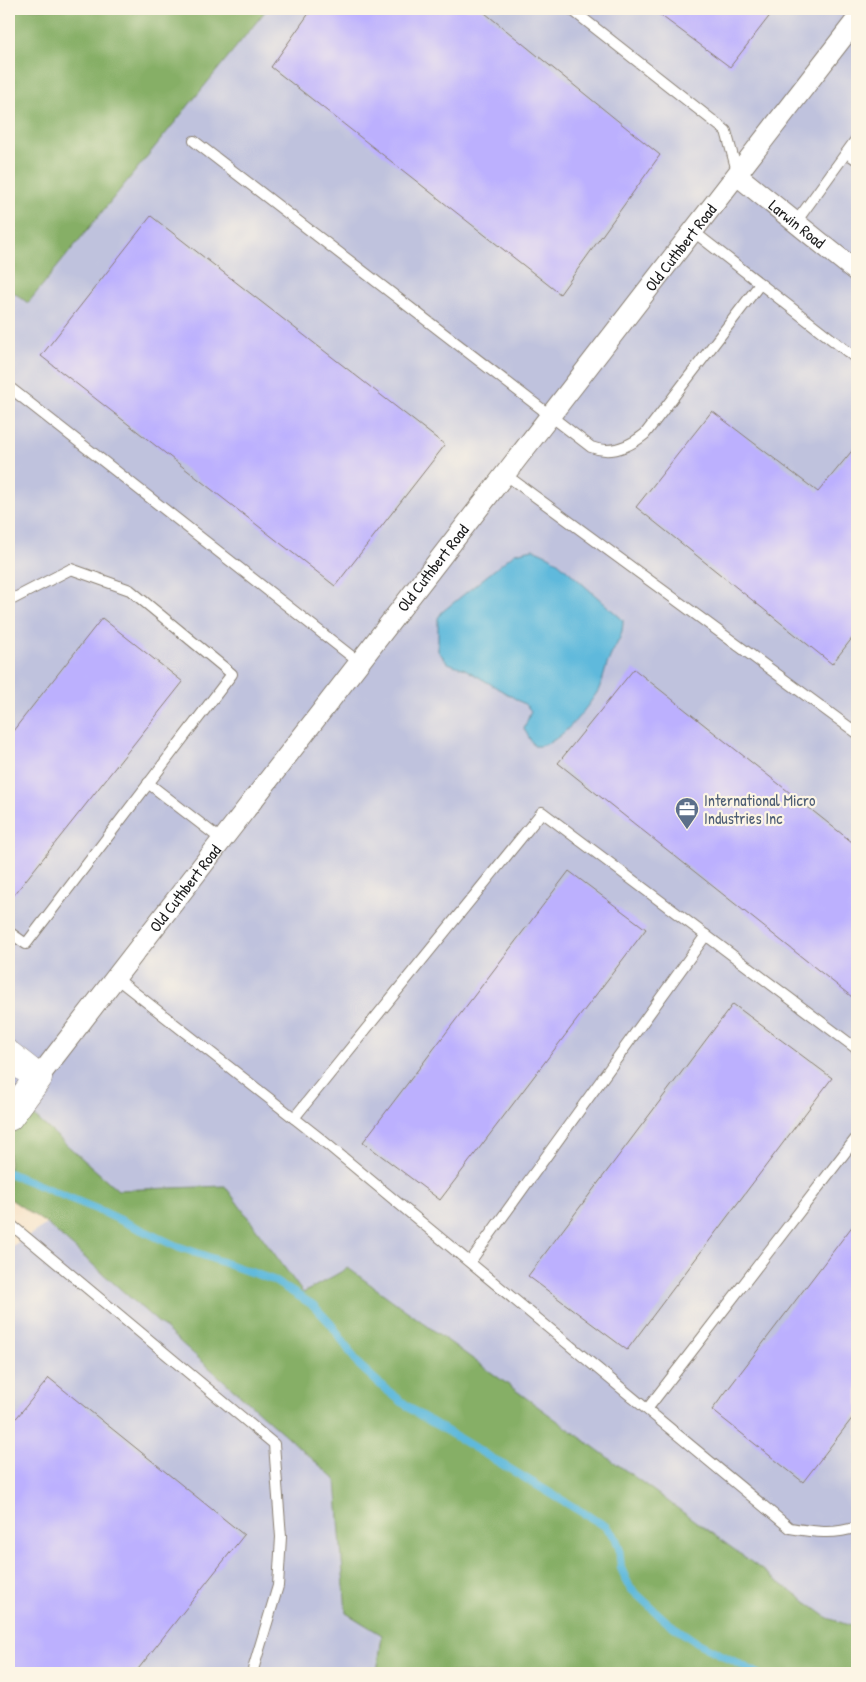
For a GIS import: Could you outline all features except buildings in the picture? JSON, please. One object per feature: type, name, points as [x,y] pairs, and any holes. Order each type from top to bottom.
[{"type":"street","name":"Old Cuthbert Road","points":[[9,1117],[738,176],[857,19]]},
{"type":"street","name":"Larwin Road","points":[[738,176],[857,272]]},
{"type":"street","points":[[9,1055],[38,1078]]},
{"type":"lane","points":[[571,9],[726,131],[738,176]]},
{"type":"lane","points":[[796,222],[857,138]]},
{"type":"lane","points":[[194,142],[591,447],[600,451],[611,451],[633,444],[645,434],[760,284]]},
{"type":"lane","points":[[847,152],[857,160]]},
{"type":"lane","points":[[694,232],[857,359]]},
{"type":"lane","points":[[9,387],[360,663]]},
{"type":"lane","points":[[506,475],[857,733]]},
{"type":"lane","points":[[9,601],[71,569],[130,590],[232,674],[26,944],[9,932]]},
{"type":"lane","points":[[148,783],[223,841]]},
{"type":"lane","points":[[294,1118],[542,812],[857,1049]]},
{"type":"lane","points":[[470,1262],[706,935]]},
{"type":"lane","points":[[116,978],[294,1118],[648,1408],[790,1528],[820,1533],[842,1532],[857,1526]]},
{"type":"lane","points":[[648,1408],[857,1138]]},
{"type":"lane","points":[[9,1223],[274,1444],[281,1537],[278,1586],[252,1673]]},
{"type":"shaded area","points":[[267,9],[857,9],[857,1628],[828,1618],[303,1293],[225,1186],[118,1190],[9,1094],[9,289],[28,303]]},
{"type":"shaded area","points":[[47,1224],[336,1480],[346,1613],[382,1635],[377,1673],[9,1673],[9,1248]]},
{"type":"green space","points":[[9,9],[267,9],[28,303],[9,289]]},
{"type":"green space","points":[[9,1094],[118,1190],[225,1186],[303,1293],[348,1268],[828,1618],[857,1628],[857,1673],[377,1673],[382,1635],[346,1613],[336,1480],[47,1224],[9,1198]]},
{"type":"water","points":[[533,549],[559,563],[623,620],[620,638],[609,659],[600,687],[593,699],[561,735],[543,745],[534,746],[524,729],[531,711],[526,705],[465,669],[448,663],[438,651],[438,618],[442,612],[515,553]]},
{"type":"waterway","points":[[9,1173],[101,1211],[174,1245],[273,1280],[313,1305],[331,1324],[359,1365],[383,1387],[415,1412],[605,1526],[615,1537],[619,1547],[621,1568],[630,1588],[667,1622],[696,1642],[757,1673]]},
{"type":"place","name":"International Micro Industries Inc","points":[[687,830]]}]
